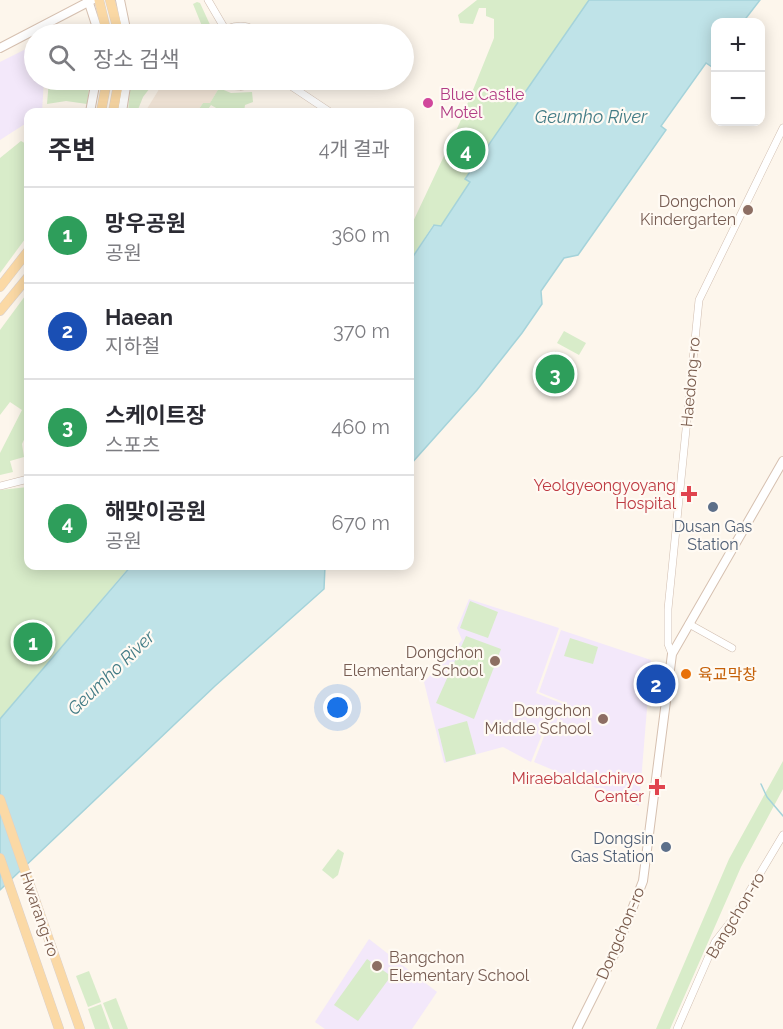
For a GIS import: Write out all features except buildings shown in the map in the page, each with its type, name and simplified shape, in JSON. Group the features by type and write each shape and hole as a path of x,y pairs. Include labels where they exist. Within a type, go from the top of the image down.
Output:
{"main road":[{"path":"92,0 97,24"},
{"path":"92,0 103,24"},
{"path":"46,24 92,0"},
{"path":"110,0 116,24"},
{"path":"120,0 125,24"},
{"path":"0,48 24,35"},
{"path":"91,108 94,90"},
{"path":"102,108 105,90"},
{"path":"114,108 117,90"},
{"path":"123,108 125,90"},
{"path":"0,287 24,256"},
{"path":"0,311 24,282"},
{"name":"Dongchon-ro","path":"577,1029 615,954 643,881 672,654 783,461"},
{"name":"Hwarang-ro","path":"0,799 80,1029"},
{"name":"Hwarang-ro","path":"0,858 59,1029"}],"street":[{"path":"207,0 222,24"},
{"path":"297,90 324,108"},
{"name":"Haedong-ro","path":"672,654 668,644 668,609 699,300 783,128"},
{"path":"0,486 24,480"},
{"path":"689,624 732,648"},
{"name":"Bangchon-ro","path":"677,1029 715,942 733,919 783,835"}],"shaded area":[{"path":"24,50 24,90 43,90 42,108 24,108 24,125 0,140 0,62"},
{"path":"218,90 210,103 203,103 200,108 147,108 158,91"},
{"name":"Dongchon Elementary School","path":"469,599 559,628 536,693 563,704 552,735 543,732 531,762 503,747 444,763 424,682 462,640 457,628"},
{"name":"Dongchon Middle School","path":"561,630 651,660 639,806 534,762 545,734 553,736 566,703 539,692"},
{"name":"Bangchon Elementary School","path":"369,939 437,992 412,1029 325,1029 315,1022"}],"green space":[{"path":"477,0 589,0 465,179 470,182 441,226 433,225 414,255 414,220 460,122 494,38 494,19 486,16 486,8 479,8 473,24 460,23 458,15"},
{"path":"200,3 210,24 201,24 193,4"},
{"path":"48,90 89,90 87,104 66,101 47,104"},
{"path":"130,90 148,90 139,108 128,108"},
{"path":"218,90 231,93 252,92 253,102 245,105 245,108 216,108 211,105 209,108 200,108 203,103 210,103"},
{"path":"21,141 24,143 24,240 0,273 0,158"},
{"path":"24,297 24,440 22,444 24,457 10,461 13,472 0,475 0,453 22,410 10,402 0,415 0,330"},
{"path":"564,331 586,343 579,355 557,343"},
{"path":"555,351 574,361 555,397 536,386"},
{"path":"24,487 24,570 127,570 0,719 0,490"},
{"path":"470,601 498,612 488,638 460,628"},
{"path":"466,636 501,649 474,719 436,703"},
{"path":"570,638 598,647 593,664 564,656"},
{"path":"467,721 476,754 446,762 438,729"},
{"path":"783,761 783,789 741,867 670,1029 656,1029 729,859"},
{"path":"338,849 344,853 338,875 333,879 322,870"},
{"path":"367,959 391,976 358,1021 334,1005"},
{"path":"89,971 101,1002 88,1007 76,976"},
{"path":"116,998 128,1029 113,1029 103,1003"},
{"path":"101,1004 110,1029 95,1029 88,1009"}],"water":[{"name":"Geumho River","path":"589,0 760,0 746,18 711,18 711,66 706,63 661,126 666,130 578,255 564,258 541,291 542,304 522,333 477,390 414,461 414,255 434,225 441,226 470,182 465,179"},
{"name":"Geumho River","path":"128,570 325,570 324,589 215,686 0,890 0,719"}],"waterway":[{"path":"761,784 767,797 783,816"}],"place":[{"name":"Blue Castle Motel","path":"428,103"},
{"name":"해맞이공원","path":"466,150"},
{"name":"Dongchon Kindergarten","path":"748,210"},
{"name":"스케이트장","path":"555,374"},
{"name":"Yeolgyeongyoyang Hospital","path":"689,494"},
{"name":"Dusan Gas Station","path":"713,507"},
{"name":"망우공원","path":"33,642"},
{"name":"Dongchon Elementary School","path":"495,661"},
{"name":"육교막창","path":"686,674"},
{"name":"Haean","path":"656,684"},
{"name":"Dongchon Middle School","path":"603,719"},
{"name":"Miraebaldalchiryo Center","path":"657,787"},
{"name":"Dongsin Gas Station","path":"666,847"},
{"name":"Bangchon Elementary School","path":"377,966"}]}
